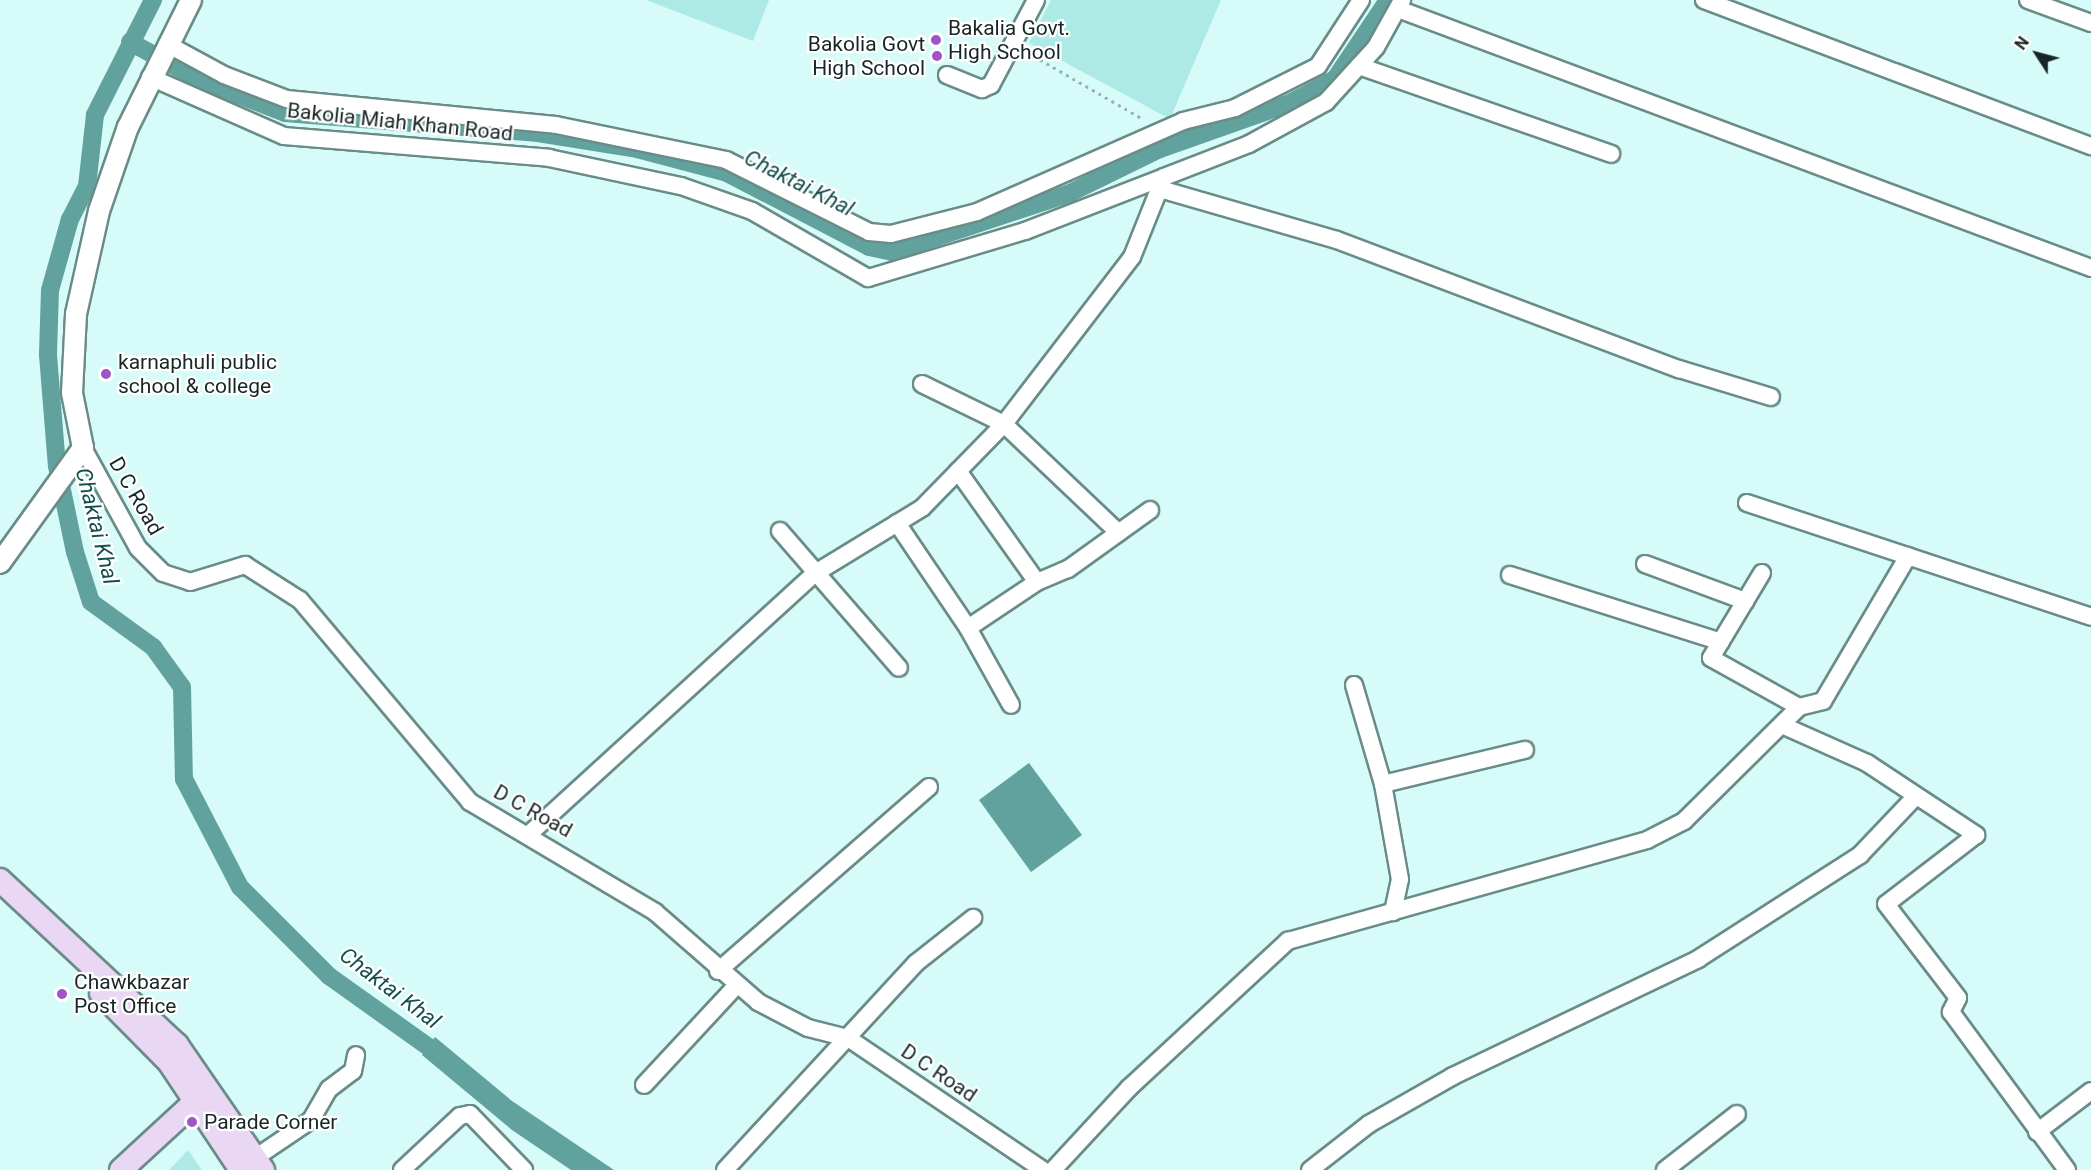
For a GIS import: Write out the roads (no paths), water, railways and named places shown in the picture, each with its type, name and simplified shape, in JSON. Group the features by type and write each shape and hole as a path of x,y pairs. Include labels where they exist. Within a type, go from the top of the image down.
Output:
{"main road":[{"path":"0,880 142,1008 253,1166"},
{"path":"0,898 135,1023 205,1099"},
{"path":"121,1170 205,1099"}],"street":[{"path":"0,563 21,527 81,442 72,393 76,314 99,211 150,77 191,0"},
{"path":"947,75 987,88 1036,0"},
{"path":"167,44 224,75 287,99 556,125 726,160 869,232 891,234 977,212 1183,122 1235,108 1318,66 1361,0"},
{"path":"1704,0 2091,146"},
{"path":"2028,0 2091,23"},
{"path":"1400,4 2091,268"},
{"name":"Bakolia Miah Khan Road","path":"150,77 284,136 549,159 616,169 752,211 868,278 1013,235 1162,183 1249,144 1326,102 1359,66 1400,4"},
{"path":"1359,66 1611,154"},
{"path":"529,834 814,574 922,508 1004,424 1132,257 1162,183 1337,240 1678,369 1771,397"},
{"path":"922,384 1004,424 1119,533"},
{"name":"D C Road","path":"81,442 138,549 163,573 190,582 245,565 300,600 381,691 451,785 655,912 735,987 784,1017 848,1038 1042,1170"},
{"path":"958,471 1036,582"},
{"path":"1747,503 2091,617"},
{"path":"968,628 1036,582 1068,569 1150,510"},
{"path":"897,523 968,628 1011,705"},
{"path":"0,544 21,527"},
{"path":"780,531 814,574 899,668"},
{"path":"1053,1170 1275,948 1647,840 1684,821 1784,726 1799,707 1823,701 1908,556"},
{"path":"1645,564 1745,601"},
{"path":"1762,573 1711,658 1799,707"},
{"path":"1510,575 1721,642"},
{"path":"1354,685 1383,784 1400,879 1393,912"},
{"path":"1784,726 1867,763 1976,835 1886,904 1958,998 1951,1012 2067,1170"},
{"path":"1383,784 1525,750"},
{"path":"718,971 929,787"},
{"path":"1310,1170 1369,1124 1452,1076 1698,959 1860,855 1916,795"},
{"path":"725,1170 916,963 973,918"},
{"path":"644,1085 735,987"},
{"path":"253,1166 311,1120 328,1089 352,1071 356,1054"},
{"path":"2037,1132 2091,1090"},
{"path":"402,1170 460,1116 470,1114 524,1170"},
{"path":"1665,1170 1737,1114"}],"waterway":[{"name":"Chaktai Khal","path":"153,0 95,115 87,186 70,219 50,290 48,355 57,466 75,552 91,602 153,647 182,687 184,779 240,887 329,976 448,1061"},
{"name":"Chaktai Khal","path":"130,42 200,80 285,113 538,133 637,149 727,173 869,247 892,252 1070,193 1160,149 1290,103 1335,79 1388,0"}],"place":[{"name":"Bakalia Govt. High School","path":"936,40"},
{"name":"Bakolia Govt High School","path":"937,56"},
{"name":"karnaphuli public school & college","path":"106,374"},
{"name":"Chawkbazar Post Office","path":"62,994"},
{"name":"Parade Corner","path":"192,1122"}]}
